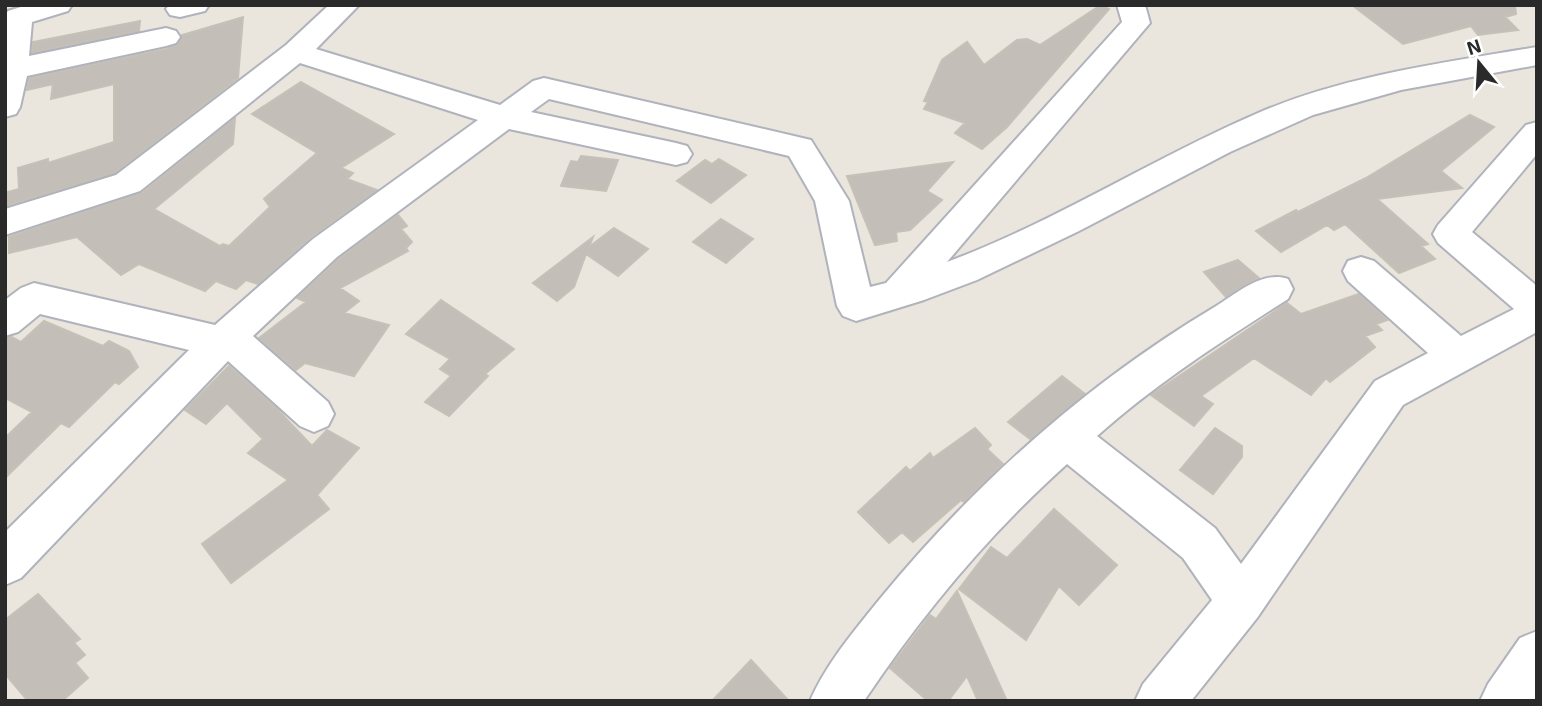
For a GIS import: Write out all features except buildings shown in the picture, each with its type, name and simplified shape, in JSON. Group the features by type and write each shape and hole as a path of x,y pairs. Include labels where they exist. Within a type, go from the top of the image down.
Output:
{"street":[{"path":"5,107 13,69 18,17 58,5"},
{"path":"5,222 128,183 296,52 345,5"},
{"path":"895,297 1136,23 1131,5"},
{"path":"13,69 166,37"},
{"path":"296,52 503,117 676,154"},
{"path":"5,563 225,339 325,248 544,88 800,148 832,201 856,306 895,297 1018,248 1269,120 1313,103 1367,88 1537,56"},
{"path":"1537,133 1450,234 1537,307"},
{"path":"1360,271 1456,355"},
{"path":"835,701 871,645 961,540 1061,444 1128,385 1216,322 1275,289"},
{"path":"5,321 20,295 225,339 314,414"},
{"path":"1160,701 1241,602 1389,393 1537,314"},
{"path":"1061,444 1082,449 1199,543 1241,602"},
{"path":"1505,701 1537,655"}]}
